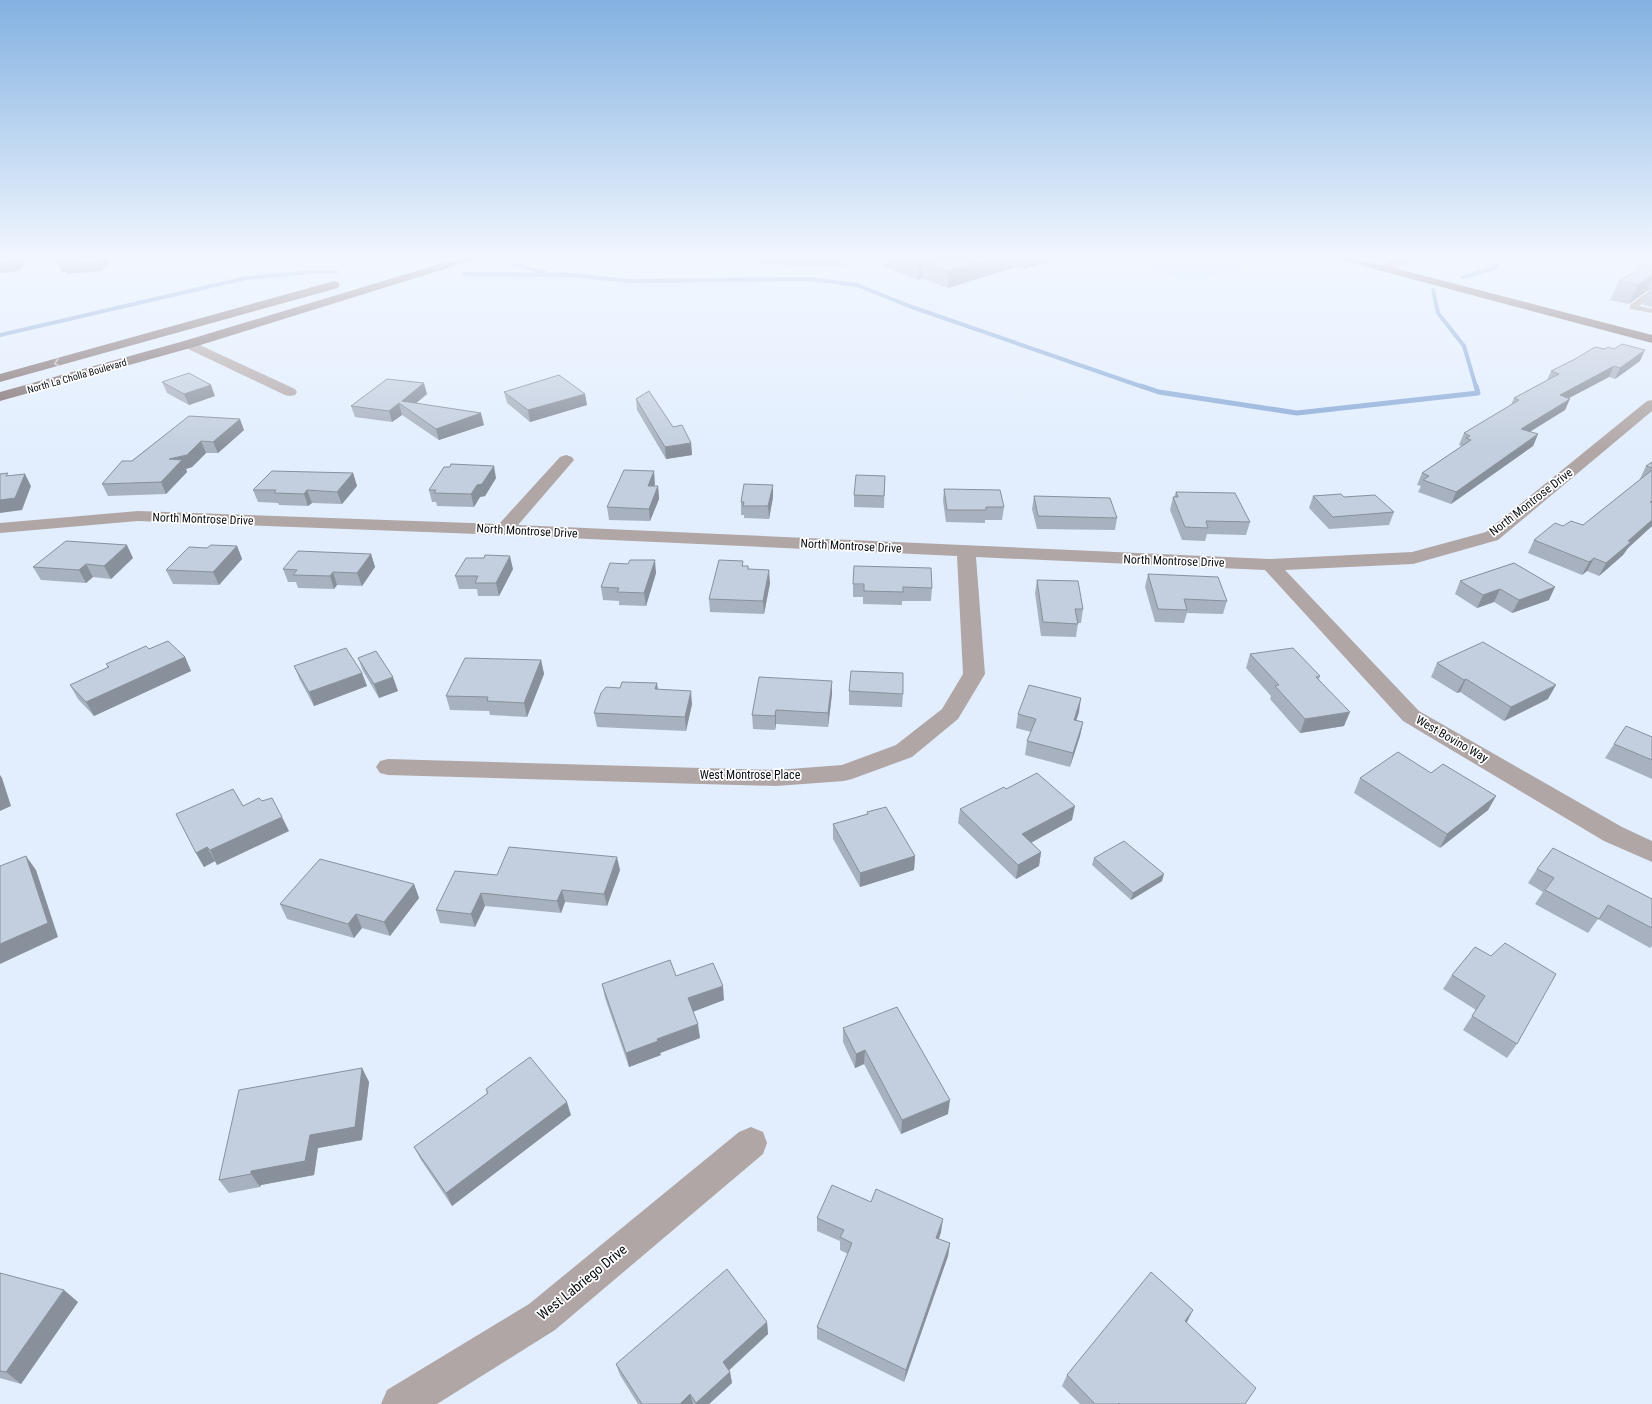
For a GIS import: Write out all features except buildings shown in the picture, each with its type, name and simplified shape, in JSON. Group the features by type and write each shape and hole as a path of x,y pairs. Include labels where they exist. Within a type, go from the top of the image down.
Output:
{"main road":[{"name":"North La Cholla Boulevard","path":"0,378 201,322"},
{"name":"North La Cholla Boulevard","path":"0,397 189,344 262,322"},
{"path":"1589,322 1652,338"}],"street":[{"path":"189,344 290,392"},
{"name":"North Montrose Drive","path":"0,528 138,516 504,530 1270,565 1413,558 1492,536 1652,404"},
{"path":"504,530 566,460"},
{"name":"West Montrose Place","path":"388,767 776,778 844,773 904,751 950,714 974,674 966,552"},
{"name":"West Bovino Way","path":"1270,565 1411,716 1613,834 1652,852"},
{"name":"West Labriego Drive","path":"401,1404 542,1317 751,1143"}],"waterway":[{"path":"0,335 58,322"},
{"path":"954,322 1143,387"},
{"path":"1445,322 1464,346 1476,387"},
{"path":"1141,386 1159,392 1297,413 1478,393 1476,386"}]}
